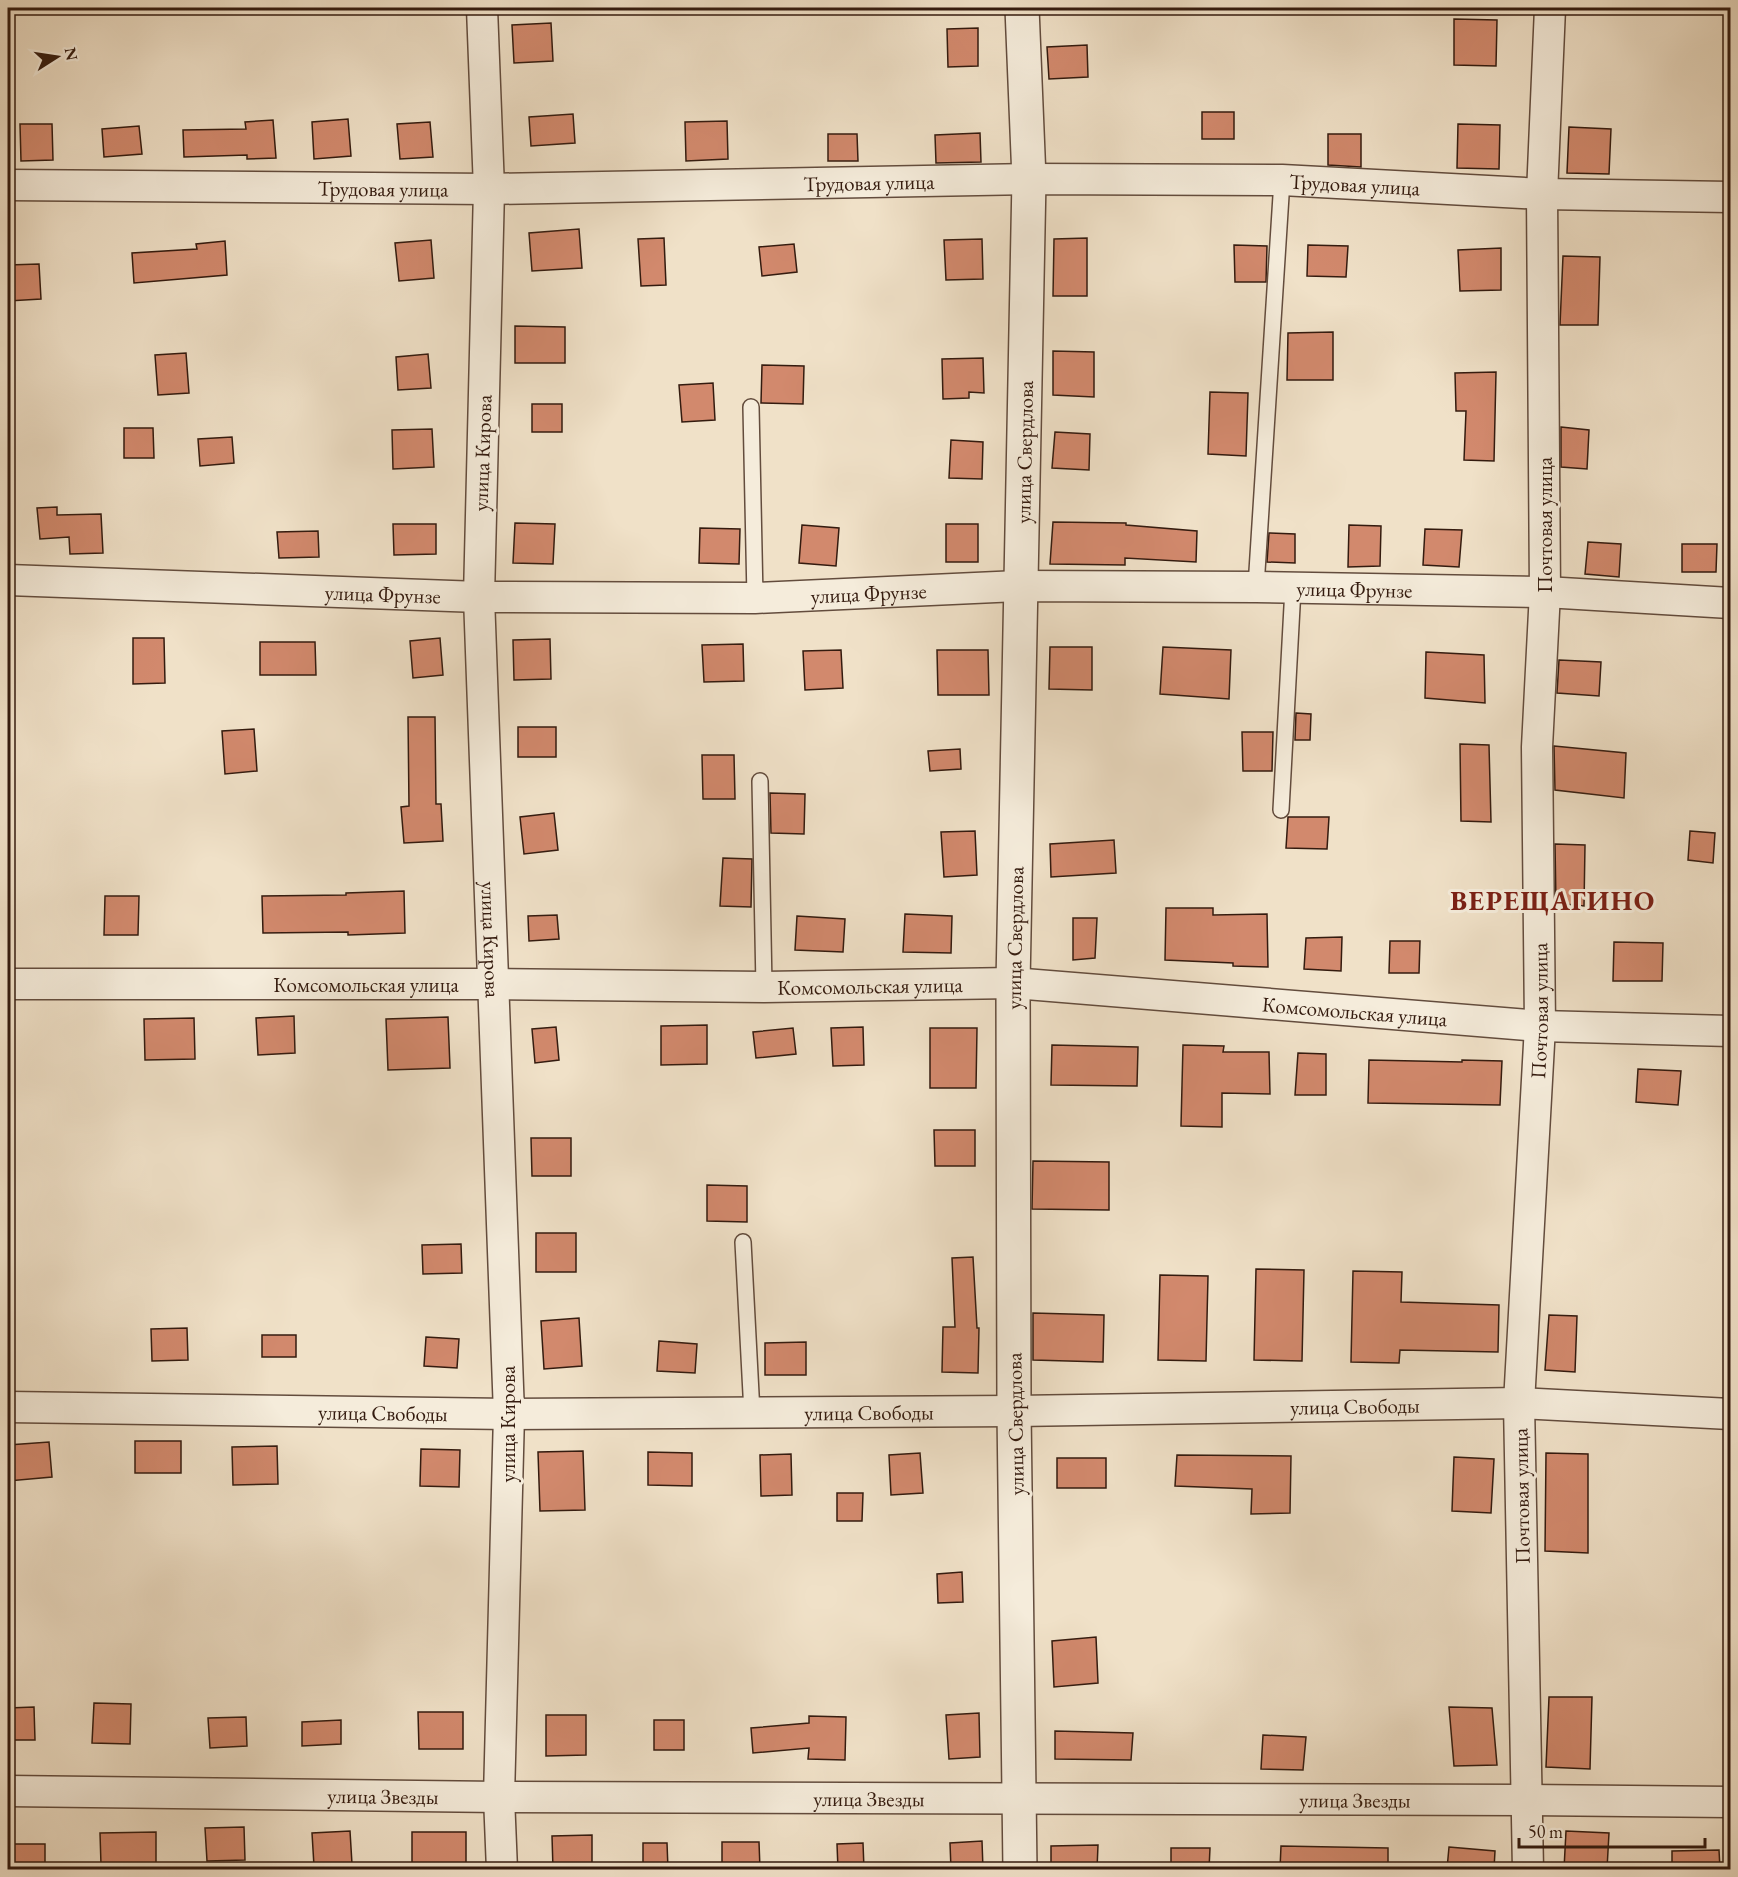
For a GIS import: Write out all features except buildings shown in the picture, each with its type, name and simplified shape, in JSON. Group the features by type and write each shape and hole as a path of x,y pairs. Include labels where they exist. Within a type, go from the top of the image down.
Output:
{"street":[{"name":"улица Кирова","path":"482,8 489,189 479,597 508,1414 499,1797 502,1869"},
{"name":"улица Свердлова","path":"1020,1869 1014,1411 1013,983 1019,586 1029,179 1022,8"},
{"name":"Почтовая улица","path":"1528,1869 1519,1403 1540,1026 1537,747 1545,592 1542,194 1550,8"},
{"name":"Трудовая улица","path":"8,185 489,189 1029,179 1282,180 1542,194 1731,197"},
{"name":"улица Фрунзе","path":"8,579 479,597 755,598 1019,586 1256,587 1545,592 1731,603"},
{"name":"Комсомольская улица","path":"8,984 494,984 764,987 1013,983 1540,1026 1731,1031"},
{"name":"улица Свободы","path":"8,1407 508,1414 1014,1411 1519,1403 1731,1414"},
{"name":"улица Звезды","path":"8,1791 499,1797 1731,1802"}],"lane":[{"path":"1256,587 1282,180"},
{"path":"751,407 755,598"},
{"path":"1281,810 1293,588"},
{"path":"760,781 764,987"},
{"path":"742,1242 752,1413"}],"district":[{"name":"ВЕРЕЩАГИНО","path":"1553,900"}]}
